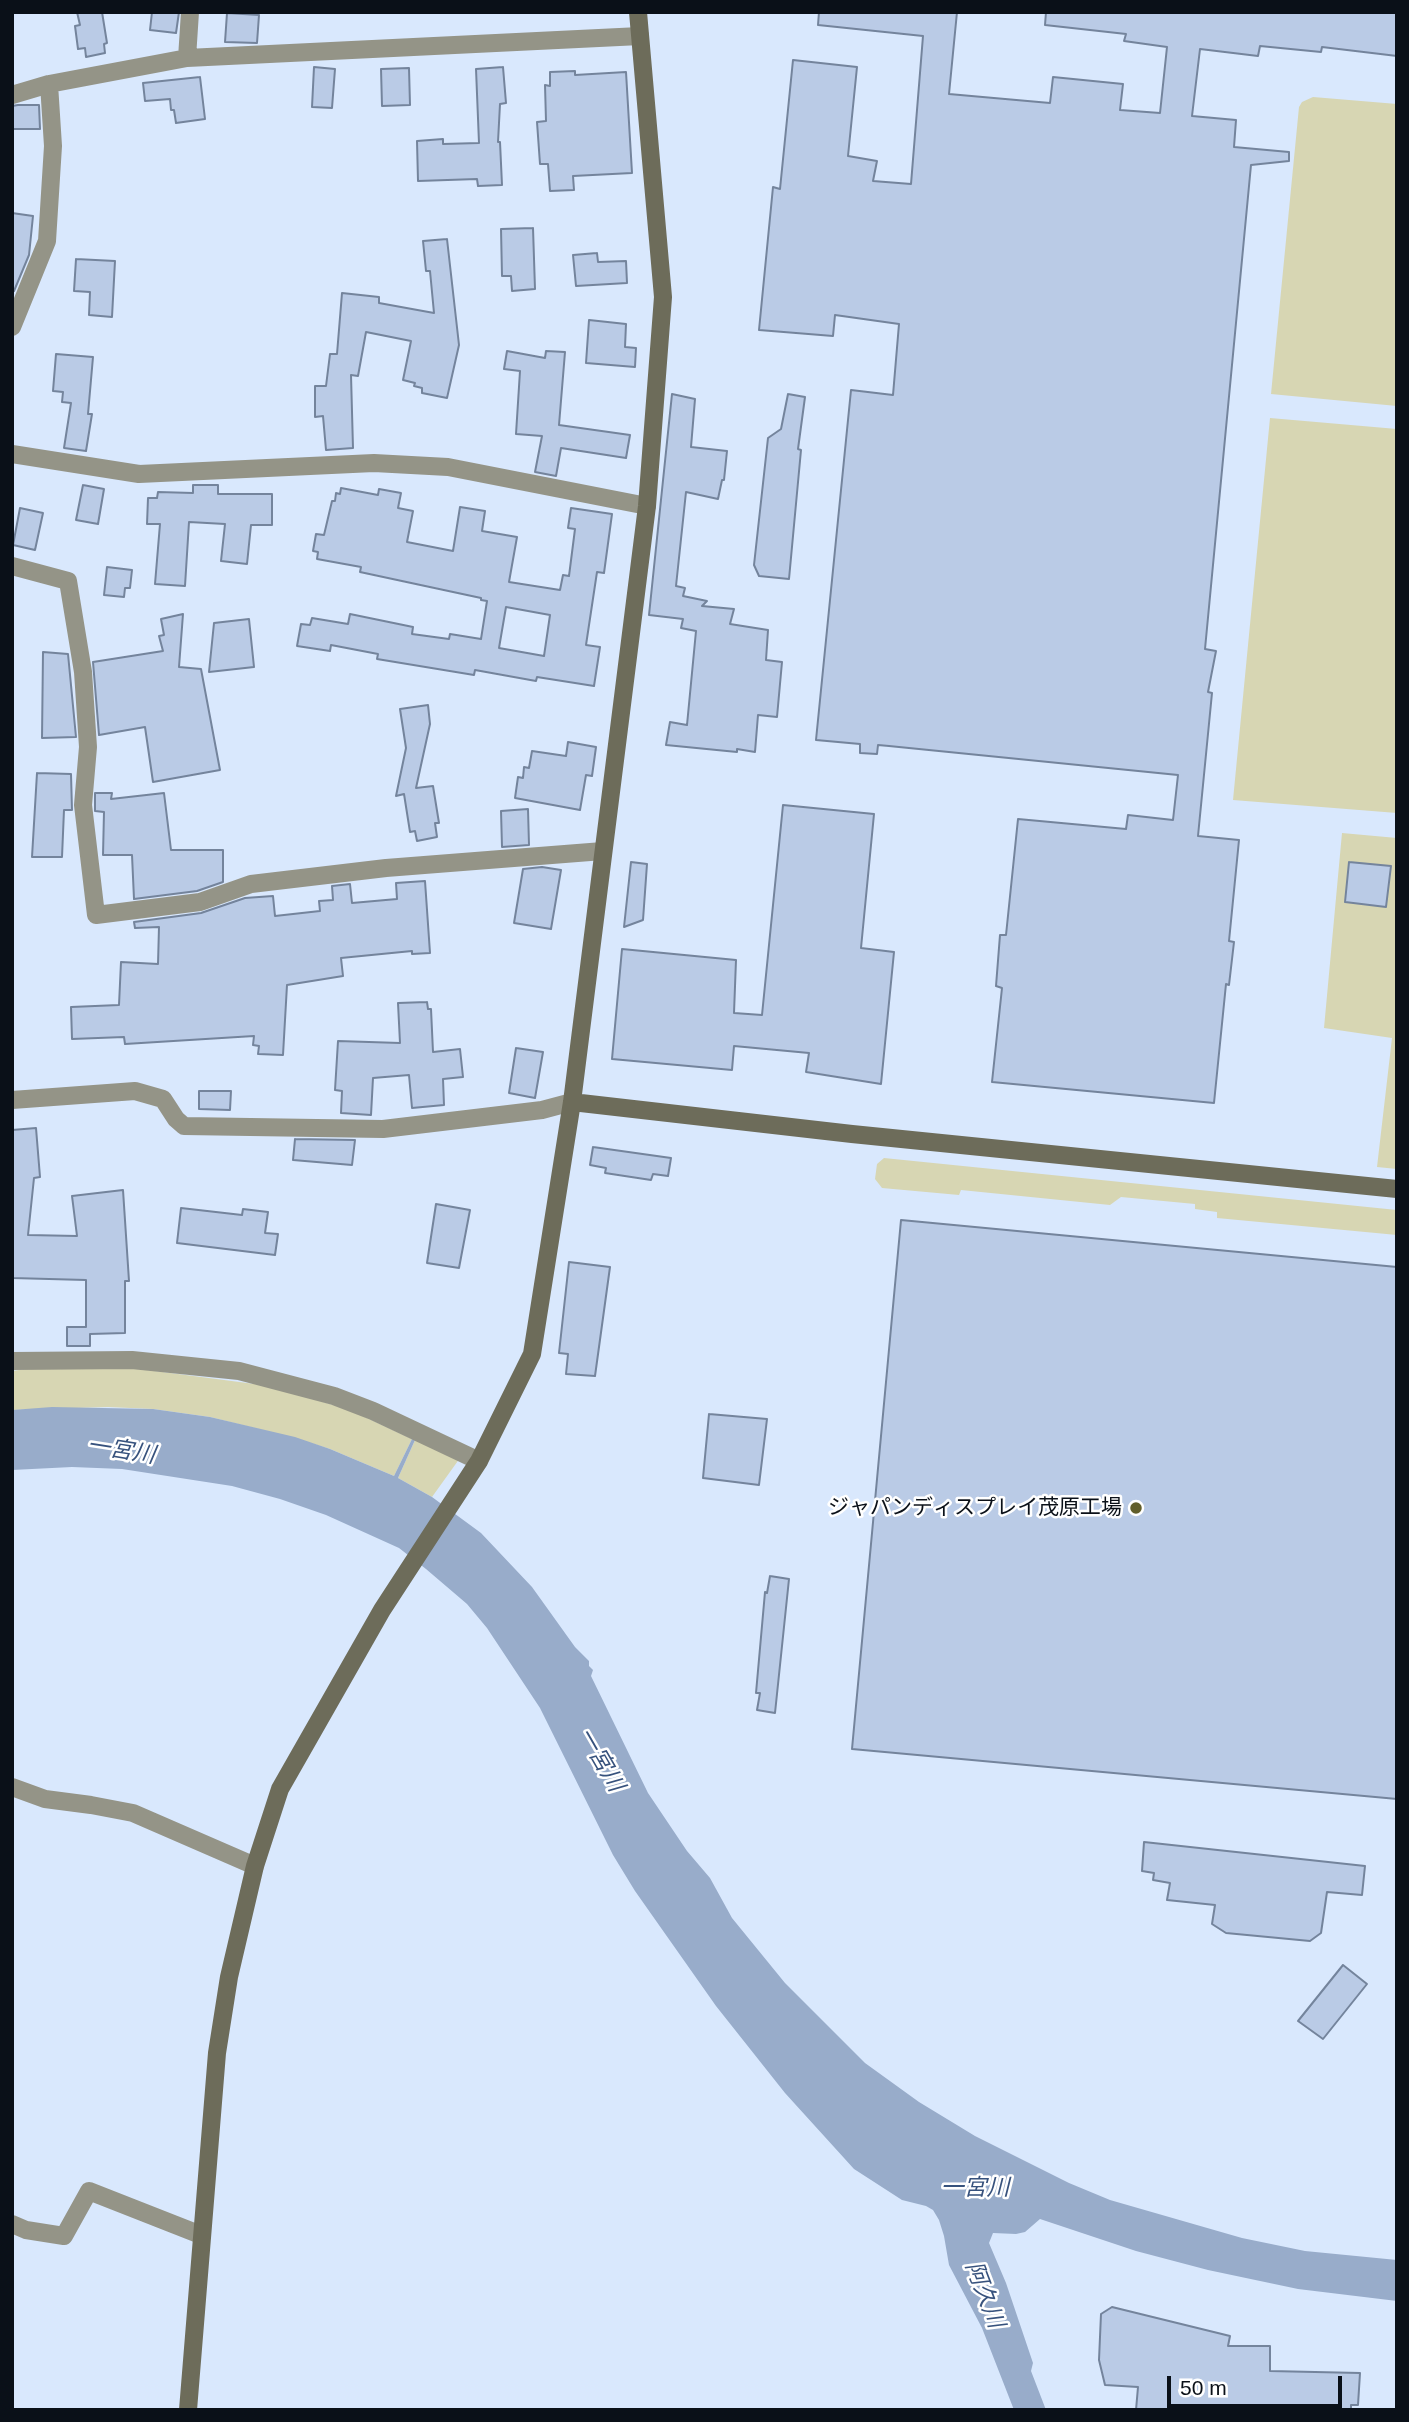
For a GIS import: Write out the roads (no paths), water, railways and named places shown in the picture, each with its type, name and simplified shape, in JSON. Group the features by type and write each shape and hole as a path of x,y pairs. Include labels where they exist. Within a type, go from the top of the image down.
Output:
{"street":[{"path":"187,58 190,12"},
{"path":"188,2410 217,2053 229,1976 255,1866 280,1789 382,1609 477,1464 532,1354 572,1102 647,506 663,297 638,12"},
{"path":"12,96 49,84 187,58 640,36"},
{"path":"12,327 47,242 53,146 49,84"},
{"path":"12,454 139,474 374,463 448,467 647,506"},
{"path":"12,566 68,581 83,672 88,747 83,805 96,915 200,902 251,884 386,868 603,851"},
{"path":"12,1100 135,1091 163,1099 184,1126 383,1129 542,1110 572,1102 852,1134 1397,1189"},
{"path":"12,1361 132,1360 239,1371 334,1396 373,1411 477,1464"},
{"path":"12,1787 45,1799 134,1813 255,1866"},
{"path":"12,2224 26,2230 64,2236 89,2191 201,2235"}],"water":[{"name":"一宮川","path":"52,1407 153,1409 210,1417 295,1437 394,1476 412,1439 415,1440 398,1478 432,1497 481,1533 532,1587 575,1647 589,1661 593,1670 591,1676 648,1793 687,1851 710,1878 732,1918 785,1983 865,2063 919,2102 975,2136 1069,2183 1110,2200 1242,2238 1305,2251 1397,2260 1397,2301 1298,2289 1208,2270 1136,2251 1040,2219 1025,2232 993,2233 989,2243 1006,2283 1033,2363 1031,2371 1046,2410 1014,2410 982,2328 949,2265 944,2236 933,2210 902,2200 854,2169 785,2093 716,2006 635,1891 613,1855 540,1708 487,1628 467,1604 399,1548 326,1515 280,1499 232,1486 122,1469 72,1467 12,1470 12,1410"}],"place":[{"name":"ジャパンディスプレイ茂原工場","path":"1136,1508"}],"water label":[{"name":"阿久川","path":"984,2295"}]}
